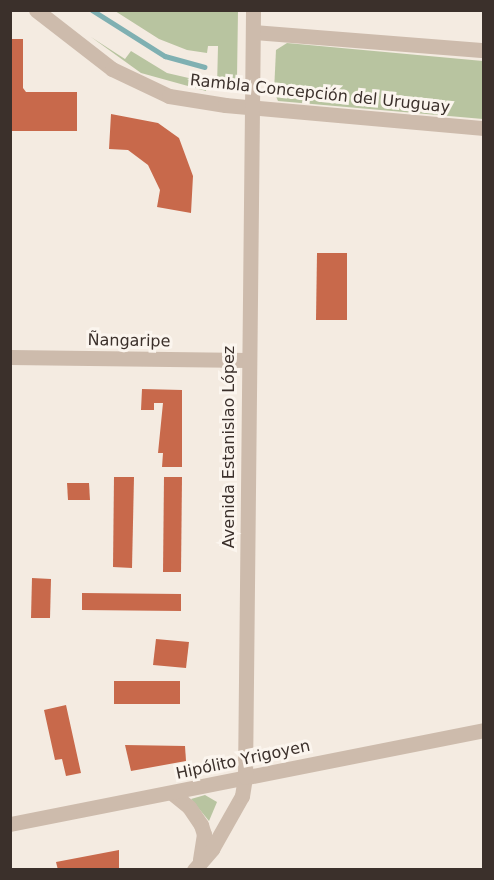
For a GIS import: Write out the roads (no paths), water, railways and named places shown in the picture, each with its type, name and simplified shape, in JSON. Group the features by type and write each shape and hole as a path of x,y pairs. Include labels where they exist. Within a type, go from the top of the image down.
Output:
{"street":[{"name":"Rambla Concepción del Uruguay","path":"36,10 135,82 185,100 483,128"},
{"name":"Avenida Estanislao López","path":"197,865 212,849 237,804 245,777 253,10"},
{"path":"253,32 483,50"},
{"name":"Ñangaripe","path":"10,357 248,360"},
{"name":"Hipólito Yrigoyen","path":"10,824 173,794 245,777 483,730"},
{"path":"173,794 189,807 201,825 204,834 197,865"}],"waterway":[{"path":"92,10 165,56 205,67"}]}
